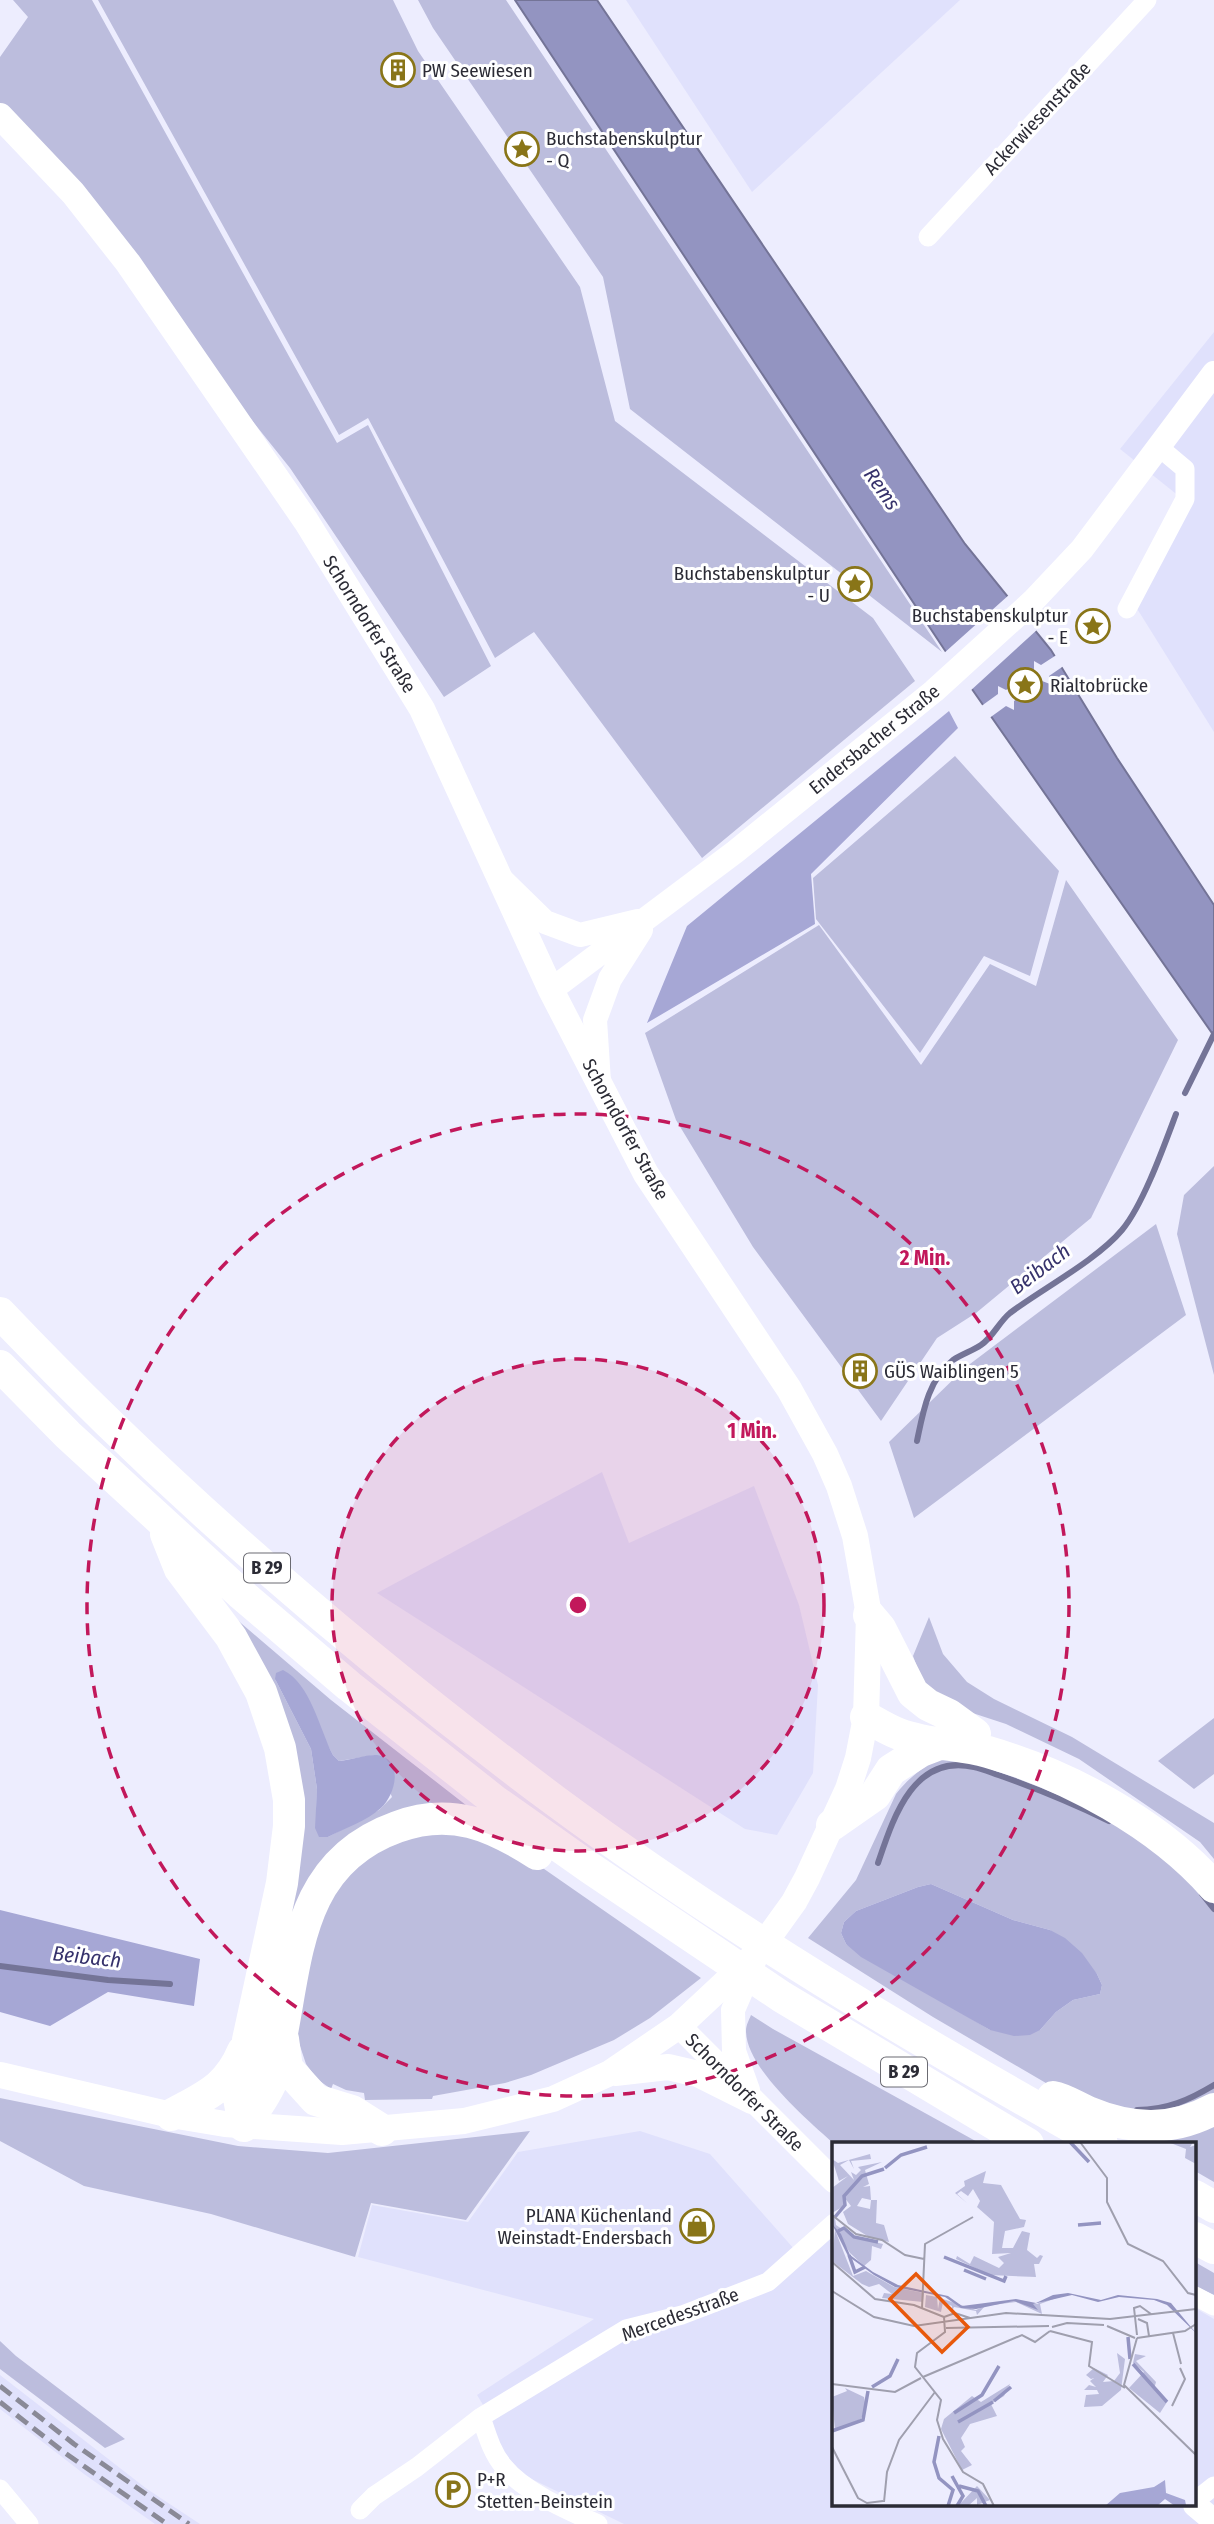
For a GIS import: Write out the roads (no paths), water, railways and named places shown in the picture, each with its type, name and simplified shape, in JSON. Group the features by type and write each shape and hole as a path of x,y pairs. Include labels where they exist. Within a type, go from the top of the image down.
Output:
{"highway":[{"name":"B 29","path":"0,1313 94,1409 186,1496 374,1658 555,1801 804,1969 1012,2094 1098,2142"},
{"name":"B 29","path":"0,1366 162,1524 349,1686 495,1801 782,1997 1025,2142"},
{"path":"162,1524 180,1569 231,1637 257,1683 271,1716 289,1800 287,1851 248,2040 246,2069 239,2098 244,2126"},
{"path":"869,1615 880,1628 913,1693 975,1734"},
{"path":"866,1717 902,1715 975,1734 1057,1765 1138,1809 1175,1833 1214,1870"},
{"path":"866,1717 899,1734 962,1745 1022,1763 1100,1800 1168,1843 1214,1887"},
{"path":"832,1825 875,1795 891,1770 920,1751 942,1743"},
{"path":"244,2126 272,2082 298,1950 318,1890 339,1863 368,1840 405,1824 443,1819 464,1821 506,1834 543,1858 590,1868"},
{"path":"282,2031 287,2067 316,2100 352,2111 382,2130"},
{"path":"171,2115 225,2082 237,2065 248,2040"},
{"path":"1012,2094 1057,2098 1111,2121 1147,2127 1181,2123 1214,2109"},
{"path":"1196,2197 1214,2207"},
{"path":"1196,2239 1214,2248"}],"main road":[{"name":"Schorndorfer Straße","path":"0,116 74,193 128,263 306,521 422,709 551,990 646,1174 789,1389 825,1454 839,1486 855,1536 869,1615 866,1717 858,1758 816,1863 794,1902 758,1952 679,2026"},
{"path":"0,2075 171,2115 244,2126 317,2131 382,2130 464,2121 553,2099 610,2073 679,2026"},
{"path":"610,2073 668,2067 698,2074 752,2101"}],"street":[{"name":"Ackerwiesenstraße","path":"928,237 1147,0"},
{"name":"Endersbacher Straße","path":"551,990 735,852 934,691 1033,601 1082,549 1214,373"},
{"path":"1126,609 1185,499 1185,469 1160,447"},
{"path":"500,878 545,922 580,935 649,918"},
{"path":"599,1082 595,1020 610,979 649,918"},
{"path":"752,2101 734,2051 733,2010 758,1952"},
{"name":"Schorndorfer Straße","path":"679,2026 832,2178"},
{"name":"Mercedesstraße","path":"360,2510 481,2417 626,2329 682,2315 768,2281 832,2225"},
{"path":"1196,2297 1214,2306"},
{"path":"481,2417 490,2445 503,2466 520,2484 598,2524"},
{"path":"1196,2502 1214,2486"},
{"path":"0,2489 29,2524"},
{"path":"1196,2504 1214,2521"}],"water":[{"name":"Rems","path":"515,0 597,0 965,544 1051,650 1117,758 1214,905 1214,1036 944,649"}],"waterway":[{"name":"Beibach","path":"1185,1093 1214,1034"},
{"name":"Beibach","path":"917,1441 928,1397 945,1368 953,1360 981,1345 1010,1313 1084,1263 1122,1230 1145,1191 1176,1114"},
{"path":"878,1863 891,1827 909,1793 935,1770 953,1765 985,1770 1109,1821"},
{"path":"1202,1894 1214,1909"},
{"name":"Beibach","path":"0,1966 108,1980 170,1984"},
{"path":"1137,2110 1177,2103 1214,2085"}],"railway":[{"path":"0,2386 74,2444 189,2524"},
{"path":"0,2402 65,2453 167,2524"}],"place":[{"name":"PW Seewiesen","path":"398,70"},
{"name":"Buchstabenskulptur - Q","path":"522,149"},
{"name":"Buchstabenskulptur - U","path":"855,584"},
{"name":"Buchstabenskulptur - E","path":"1093,626"},
{"name":"Rialtobrücke","path":"1025,685"},
{"name":"GÜS Waiblingen 5","path":"860,1371"},
{"name":"PLANA Küchenland Weinstadt-Endersbach","path":"697,2226"},
{"name":"P+R Stetten-Beinstein","path":"453,2490"}]}
